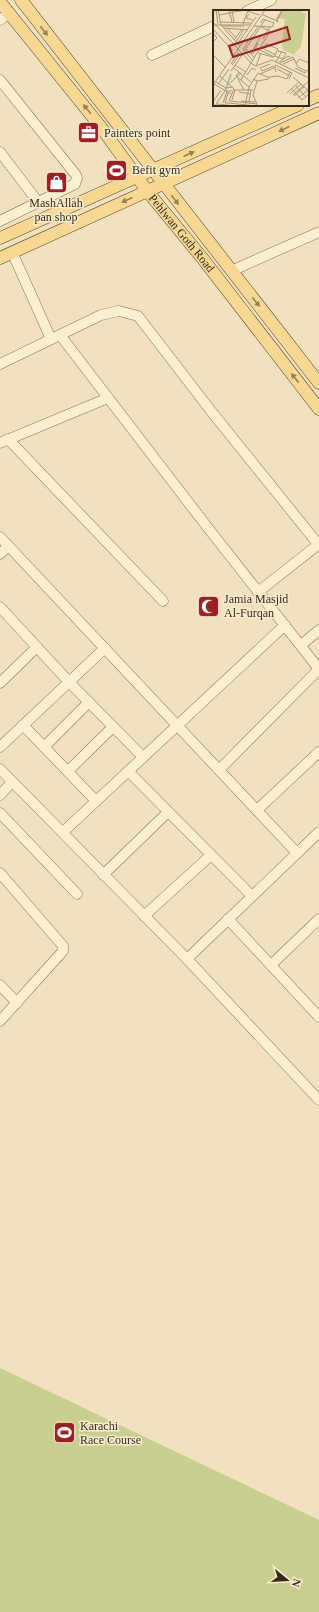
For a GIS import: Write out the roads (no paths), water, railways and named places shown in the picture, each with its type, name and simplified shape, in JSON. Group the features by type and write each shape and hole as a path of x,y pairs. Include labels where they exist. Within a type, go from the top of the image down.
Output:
{"main road":[{"name":"Pehlwan Goth Road","path":"20,0 319,383"},
{"name":"Pehlwan Goth Road","path":"0,2 5,17 100,126 148,192 204,259 319,409"},
{"path":"309,100 319,95"},
{"path":"0,238 296,106"},
{"path":"0,258 319,113"}],"street":[{"path":"249,10 271,0"},
{"path":"152,55 213,26"},
{"path":"0,80 77,178 75,184 0,220"},
{"path":"0,152 38,202"},
{"path":"231,271 318,234"},
{"path":"12,252 56,337 108,398 319,669 219,770"},
{"path":"0,364 101,315 119,311 138,316 211,411 319,544 258,592"},
{"path":"108,398 4,441 163,602"},
{"path":"0,537 297,853"},
{"path":"0,554 8,546"},
{"path":"2,613 37,647 143,758"},
{"path":"63,832 285,625"},
{"path":"300,645 319,630"},
{"path":"0,682 37,647"},
{"path":"0,747 105,648"},
{"path":"44,747 89,702"},
{"path":"23,725 96,801"},
{"path":"68,771 113,727"},
{"path":"257,810 319,752"},
{"path":"0,769 187,959 319,1100"},
{"path":"128,771 252,896"},
{"path":"0,795 12,782"},
{"path":"103,875 168,812"},
{"path":"0,813 77,894"},
{"path":"187,959 319,832"},
{"path":"144,916 211,855"},
{"path":"0,873 63,946 63,951 60,955 0,1021"},
{"path":"228,919 317,1011"},
{"path":"271,965 319,919"},
{"path":"0,985 17,1003"}],"place":[{"name":"Painters point","path":"89,133"},
{"name":"Befit gym","path":"117,170"},
{"name":"MashAllah pan shop","path":"56,182"},
{"name":"Jamia Masjid Al-Furqan","path":"208,606"},
{"name":"Karachi Race Course","path":"65,1433"}]}
